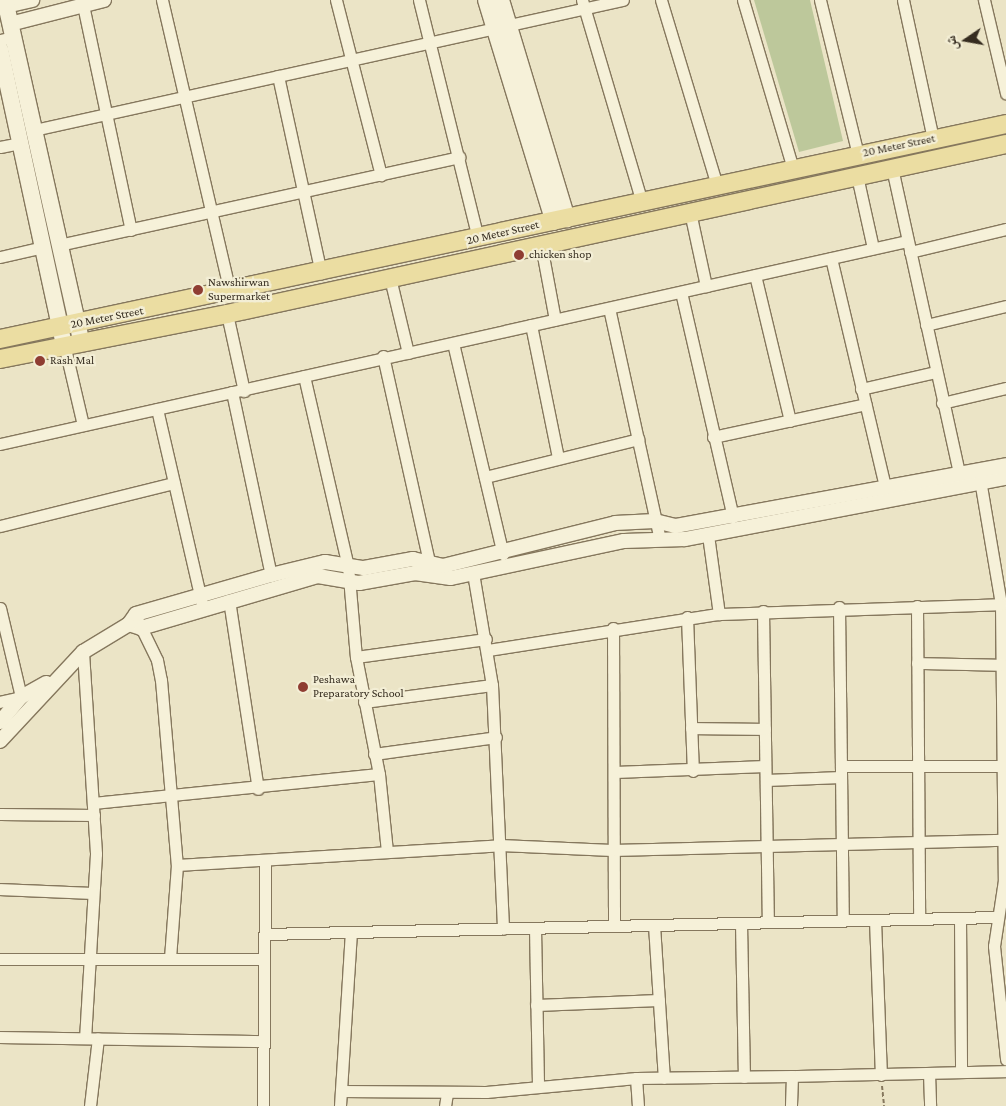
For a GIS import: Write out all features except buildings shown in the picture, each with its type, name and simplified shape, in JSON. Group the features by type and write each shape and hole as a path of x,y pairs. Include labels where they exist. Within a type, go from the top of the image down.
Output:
{"main road":[{"path":"486,0 502,26"},
{"path":"501,0 502,26 560,220"},
{"path":"5,3 8,34 34,130 59,245 72,343"},
{"path":"0,49 43,247 69,325"},
{"name":"20 Meter Street","path":"0,340 230,293 1006,124"},
{"name":"20 Meter Street","path":"0,359 72,343 227,314 1006,144"},
{"path":"611,209 616,228"},
{"path":"449,245 453,264"}],"street":[{"path":"5,3 32,0"},
{"path":"8,34 83,5 104,0"},
{"path":"162,0 182,97 230,293"},
{"path":"336,0 381,175"},
{"path":"419,0 478,239"},
{"path":"34,130 502,26 584,4 623,0"},
{"path":"661,0 716,186"},
{"path":"743,0 793,169"},
{"path":"820,0 858,155"},
{"path":"903,0 933,139"},
{"path":"984,0 1006,93"},
{"path":"584,4 642,202"},
{"path":"83,5 130,230"},
{"path":"278,76 321,273"},
{"path":"0,148 20,143"},
{"path":"59,245 459,157"},
{"path":"892,168 959,474"},
{"path":"857,176 873,248"},
{"path":"690,212 706,286"},
{"path":"0,444 238,392 383,356 408,353 873,248 909,246 1006,229"},
{"path":"540,245 555,320"},
{"path":"0,256 43,247"},
{"path":"831,258 887,494"},
{"path":"756,275 790,421"},
{"path":"390,278 408,353"},
{"path":"681,292 733,517"},
{"path":"926,326 1006,306"},
{"path":"608,308 660,539"},
{"path":"227,314 238,392 271,575"},
{"path":"531,325 558,458"},
{"path":"72,343 83,425"},
{"path":"453,343 504,554"},
{"path":"383,356 431,570"},
{"path":"861,389 936,372"},
{"path":"304,376 348,566 356,658 379,774 387,852"},
{"path":"942,403 1006,388"},
{"path":"713,437 865,404"},
{"path":"157,409 202,601"},
{"path":"485,476 638,439"},
{"path":"202,601 229,600 326,575 350,582 431,570 504,554 615,523 655,521 675,526 887,494 980,477 1006,465"},
{"path":"0,741 56,678 83,652 135,622 202,601 271,575 324,562 369,568 413,559 431,570 473,573 624,540 708,535 887,494 959,474 1006,478"},
{"path":"980,477 1001,604 1004,664 1004,880 994,946 1006,1058"},
{"path":"0,526 174,483"},
{"path":"708,535 720,614"},
{"path":"473,573 487,644 492,685 496,737 503,930"},
{"path":"229,600 258,789"},
{"path":"356,658 487,644 720,614 839,607 1001,604"},
{"path":"917,606 919,919"},
{"path":"839,607 843,921"},
{"path":"0,608 24,713"},
{"path":"763,611 768,922"},
{"path":"687,617 693,771"},
{"path":"135,622 159,669 177,865 170,959"},
{"path":"613,628 615,772 612,850 614,926"},
{"path":"83,652 93,809 93,893 85,1037"},
{"path":"917,663 1004,664"},
{"path":"0,702 21,697 56,678"},
{"path":"364,702 492,685"},
{"path":"0,722 21,697"},
{"path":"691,728 765,729"},
{"path":"374,754 496,737"},
{"path":"615,772 693,771 765,766"},
{"path":"766,780 918,766 1003,766"},
{"path":"0,814 93,809 170,797 258,789 379,774"},
{"path":"177,865 500,845 612,850 918,839 1004,840"},
{"path":"263,1106 265,860"},
{"path":"0,889 93,893"},
{"path":"265,934 503,930 997,917"},
{"path":"960,918 961,1071"},
{"path":"875,920 881,1075"},
{"path":"741,923 744,1077"},
{"path":"654,925 664,1078"},
{"path":"535,928 538,1087"},
{"path":"340,1106 351,932"},
{"path":"0,959 264,959"},
{"path":"536,1005 659,1000"},
{"path":"0,1037 264,1041"},
{"path":"90,1106 98,1038"},
{"path":"341,1091 446,1093 636,1078 881,1075 1006,1071"},
{"path":"929,1073 930,1106"},
{"path":"792,1076 792,1106"},
{"path":"636,1078 638,1106"},
{"path":"445,1106 446,1093"}],"path":[{"path":"881,1075 884,1106"}],"green space":[{"path":"754,0 810,0 843,141 799,152"}],"place":[{"name":"chicken shop","path":"519,255"},
{"name":"Nawshirwan Supermarket","path":"198,290"},
{"name":"Rash Mal","path":"40,361"},
{"name":"Peshawa Preparatory School","path":"303,687"}]}
